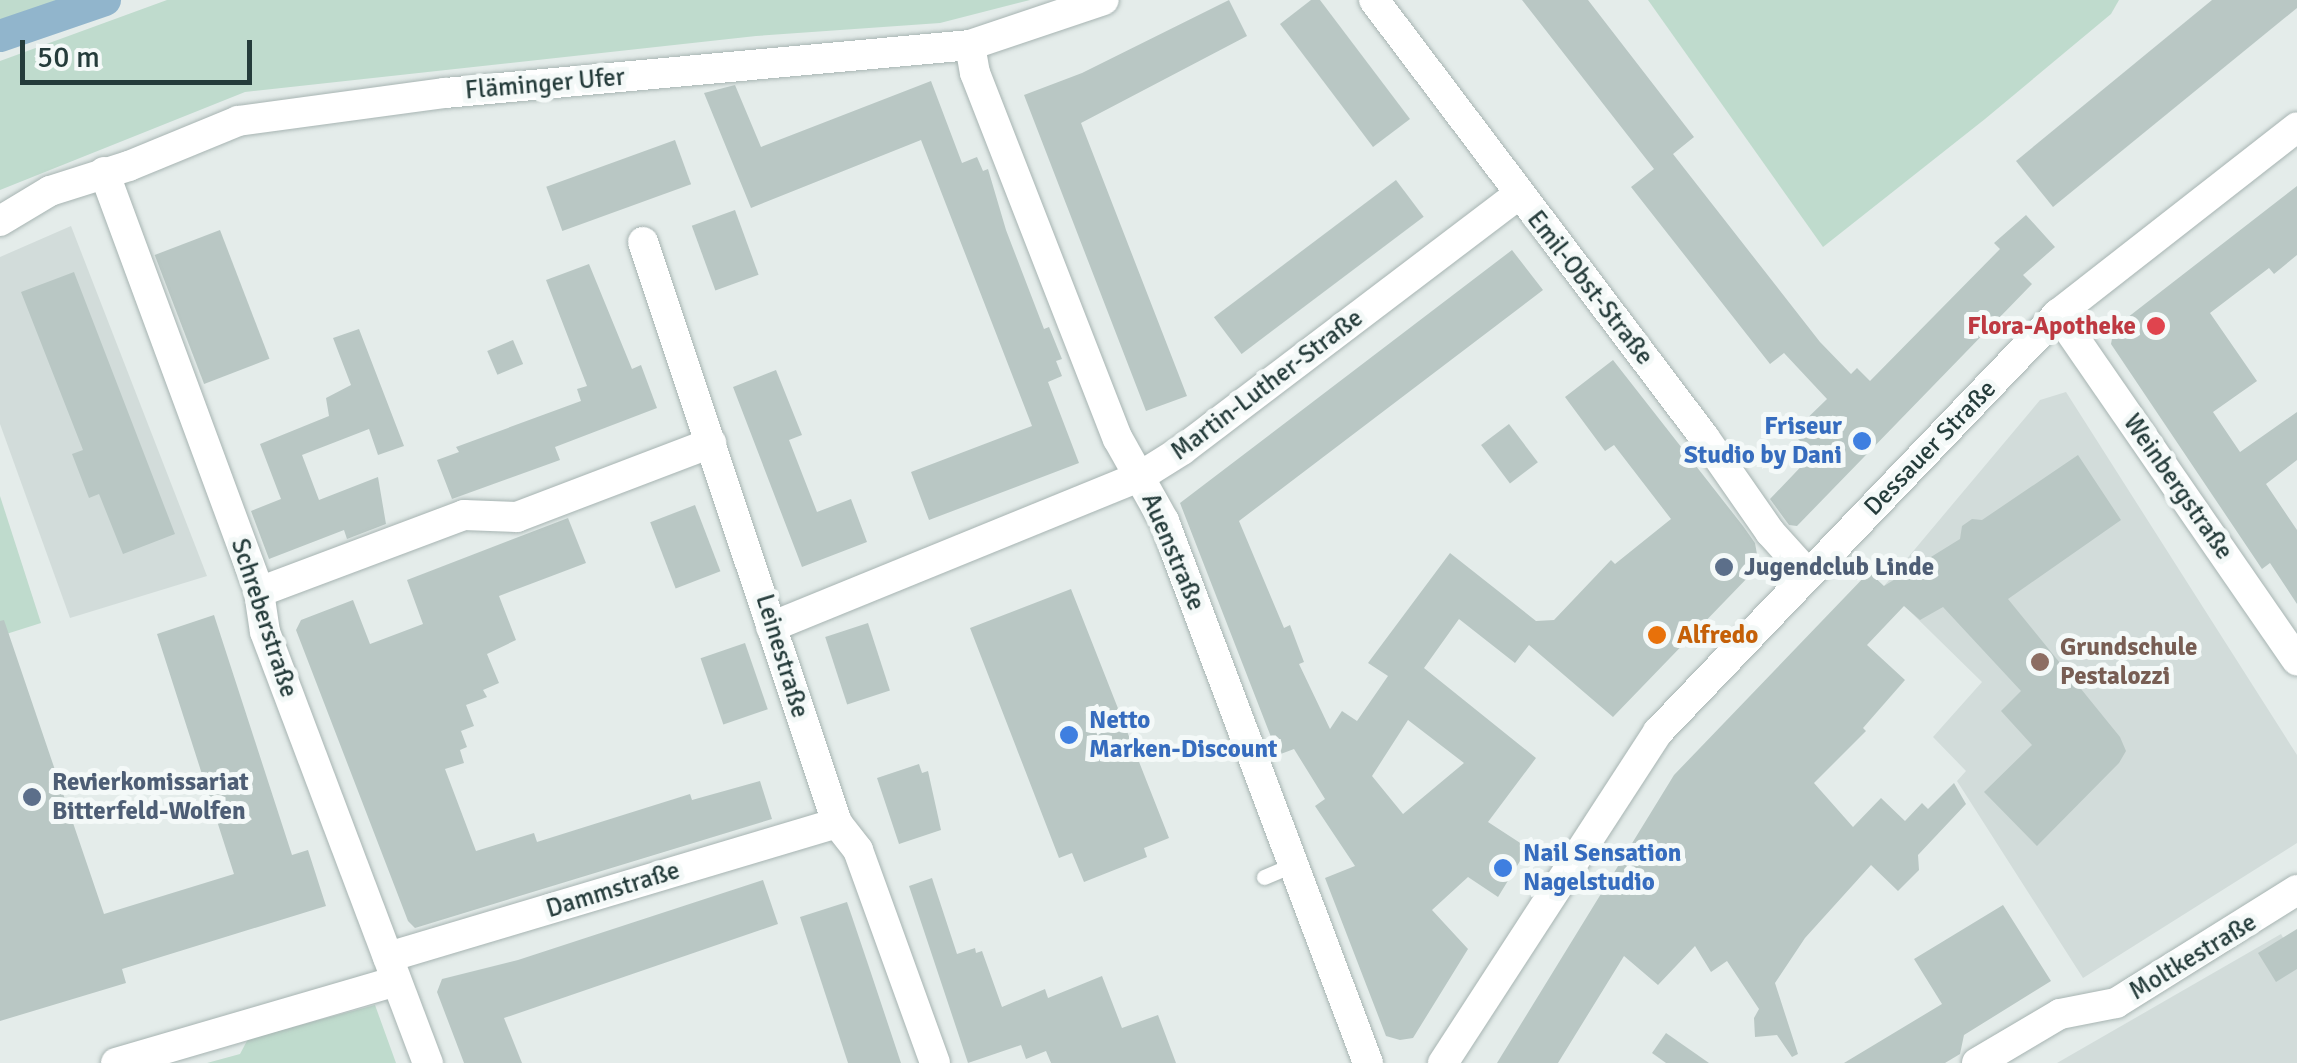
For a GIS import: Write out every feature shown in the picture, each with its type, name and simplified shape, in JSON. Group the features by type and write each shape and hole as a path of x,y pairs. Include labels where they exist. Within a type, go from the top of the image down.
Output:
{"street":[{"name":"Fläminger Ufer","path":"0,221 50,191 254,118 445,93 970,45 1104,0"},
{"name":"Emil-Obst-Straße","path":"1374,0 1704,437 1770,532 1808,574"},
{"name":"Auenstraße","path":"970,45 976,73 1118,439 1164,521 1368,1063"},
{"name":"Dessauer Straße","path":"1444,1063 1658,732 2058,314 2297,128"},
{"name":"Schreberstraße","path":"104,172 259,592 264,632 428,1063"},
{"name":"Martin-Luther-Straße","path":"772,626 1139,476 1182,450 1518,195"},
{"name":"Leinestraße","path":"643,242 838,823 858,850 935,1063"},
{"name":"Weinbergstraße","path":"2058,314 2297,660"},
{"path":"259,592 464,515 517,517 711,444"},
{"name":"Dammstraße","path":"116,1063 838,823"},
{"name":"Moltkestraße","path":"1977,1063 2060,1014 2116,1003 2297,890"}],"lane":[{"path":"1264,877 1296,864"}],"shaded area":[{"path":"71,226 207,576 70,618 0,424 0,257"},
{"path":"2066,392 2297,755 2297,843 2083,978 1957,781 1966,771 1933,737 1982,682 1884,586 2040,400"},
{"path":"2281,934 2297,963 2297,1063 2057,1063"}],"green space":[{"path":"0,0 105,0 0,37"},
{"path":"167,0 1030,0 940,23 756,36 245,92 0,190 0,61"},
{"path":"1648,0 2119,0 2111,14 1823,247"},
{"path":"0,496 41,623 0,636"},
{"path":"375,1005 396,1063 207,1063 240,1054 248,1039"}],"building":[{"path":"1229,0 1247,36 1081,123 1187,396 1146,411 1024,95 1082,73"},
{"path":"1311,0 1320,0 1410,119 1373,147 1280,24"},
{"path":"1522,0 1588,0 1694,137 1673,154 1820,342 1851,374 1857,368 1870,381 2000,249 1994,243 2026,215 2055,247 2023,275 2032,284 1797,526 1789,525 1770,499 1813,454 1792,433 1827,399 1784,353 1770,364 1631,187 1654,169"},
{"path":"2212,0 2297,0 2297,8 2053,207 2016,161"},
{"path":"931,81 962,163 977,157 983,171 988,169 1006,230 1044,329 1049,327 1062,359 1056,361 1062,376 1048,382 1079,463 929,520 911,472 1032,426 921,140 751,208 704,93 735,85 761,147"},
{"path":"675,140 691,184 562,231 546,187"},
{"path":"1396,180 1424,217 1242,354 1214,317"},
{"path":"2297,186 2297,255 2274,274 2269,268 2210,313 2257,381 2213,412 2240,452 2297,412 2297,460 2266,484 2297,530 2297,604 2270,563 2262,569 2111,344 2114,328"},
{"path":"735,210 759,275 715,291 692,226"},
{"path":"220,230 269,359 204,384 155,255"},
{"path":"1512,250 1543,290 1239,521 1284,628 1290,625 1304,662 1299,664 1330,729 1342,711 1357,721 1388,676 1368,663 1450,553 1536,621 1554,620 1611,560 1615,564 1671,519 1614,445 1605,451 1565,397 1613,360 1755,543 1758,560 1753,572 1613,717 1529,645 1515,663 1459,619 1424,668 1536,758 1488,822 1528,848 1498,897 1468,877 1432,910 1468,949 1413,1038 1386,1036 1325,878 1355,866 1315,806 1325,799 1294,749 1278,755 1180,503","holes":["1408,720 1464,763 1403,814 1372,776"]},
{"path":"589,264 632,369 641,365 657,408 555,447 560,460 452,499 437,460 459,452 456,447 581,401 577,389 587,386 546,280"},
{"path":"74,272 175,534 123,554 99,494 89,498 72,454 83,450 21,292"},
{"path":"359,329 404,446 378,455 369,429 302,455 319,500 378,477 386,524 347,539 344,530 269,559 251,511 281,499 260,444 329,416 326,398 351,385 333,338"},
{"path":"513,340 523,364 497,375 487,351"},
{"path":"776,370 802,435 789,440 817,512 851,499 867,542 802,567 733,387"},
{"path":"1509,424 1538,462 1510,483 1481,445"},
{"path":"2078,455 2121,520 2008,599 2120,737 2126,751 2119,763 2037,846 1984,792 2032,745 2001,711 2021,691 1943,607 1920,620 1904,606 1867,645 1905,680 1863,728 1866,731 1814,783 1853,827 1881,798 1905,821 1922,803 1928,809 1954,783 1966,804 1918,855 1919,870 1898,891 1871,865 1805,938 1775,983 1798,1054 1792,1057 1777,1035 1755,1037 1754,1018 1759,1009 1727,961 1711,972 1695,946 1658,985 1624,956 1558,1063 1497,1063 1674,775 1869,572 1884,586 1960,539 1962,526 1972,519 1982,520"},
{"path":"695,505 720,571 676,588 650,522"},
{"path":"568,518 586,563 499,596 516,640 487,654 499,683 483,690 487,697 466,705 474,726 461,731 467,747 460,750 464,763 445,769 476,851 534,833 537,842 690,794 692,800 760,781 772,819 415,928 408,921 296,630 301,620 353,600 370,644 423,624 407,580"},
{"name":"Netto Marken-Discount","path":"1071,589 1169,838 1144,848 1147,857 1084,882 1072,853 1059,858 970,628"},
{"path":"214,615 292,855 308,850 326,906 122,969 126,983 0,1021 0,621 4,620 104,914 234,874 157,634"},
{"path":"868,623 890,691 847,704 825,637"},
{"path":"745,643 768,709 723,724 701,658"},
{"path":"919,764 922,773 928,771 941,830 899,844 877,778"},
{"path":"932,878 957,954 975,948 976,953 982,951 1002,1007 1045,989 1048,998 1102,976 1122,1028 1158,1015 1176,1063 1051,1063 1046,1051 1026,1059 1021,1045 968,1063 909,886"},
{"path":"763,880 778,924 504,1018 522,1063 464,1063 437,992 442,979 518,960"},
{"path":"847,902 901,1063 848,1063 800,917"},
{"path":"2003,905 2051,981 1964,1035 1960,1054 1945,1063 1844,1063 1942,1004 1914,959"},
{"path":"2297,929 2297,969 2276,982 2258,953"},
{"path":"1666,1033 1709,1063 1666,1063 1652,1053"}],"waterway":[{"path":"0,36 105,0"}],"place":[{"name":"Flora-Apotheke","path":"2156,326"},
{"name":"Friseur Studio by Dani","path":"1862,441"},
{"name":"Jugendclub Linde","path":"1724,567"},
{"name":"Alfredo","path":"1657,635"},
{"name":"Grundschule Pestalozzi","path":"2040,662"},
{"name":"Netto Marken-Discount","path":"1069,735"},
{"name":"Revierkomissariat Bitterfeld-Wolfen","path":"32,797"},
{"name":"Nail Sensation Nagelstudio","path":"1503,868"}]}
